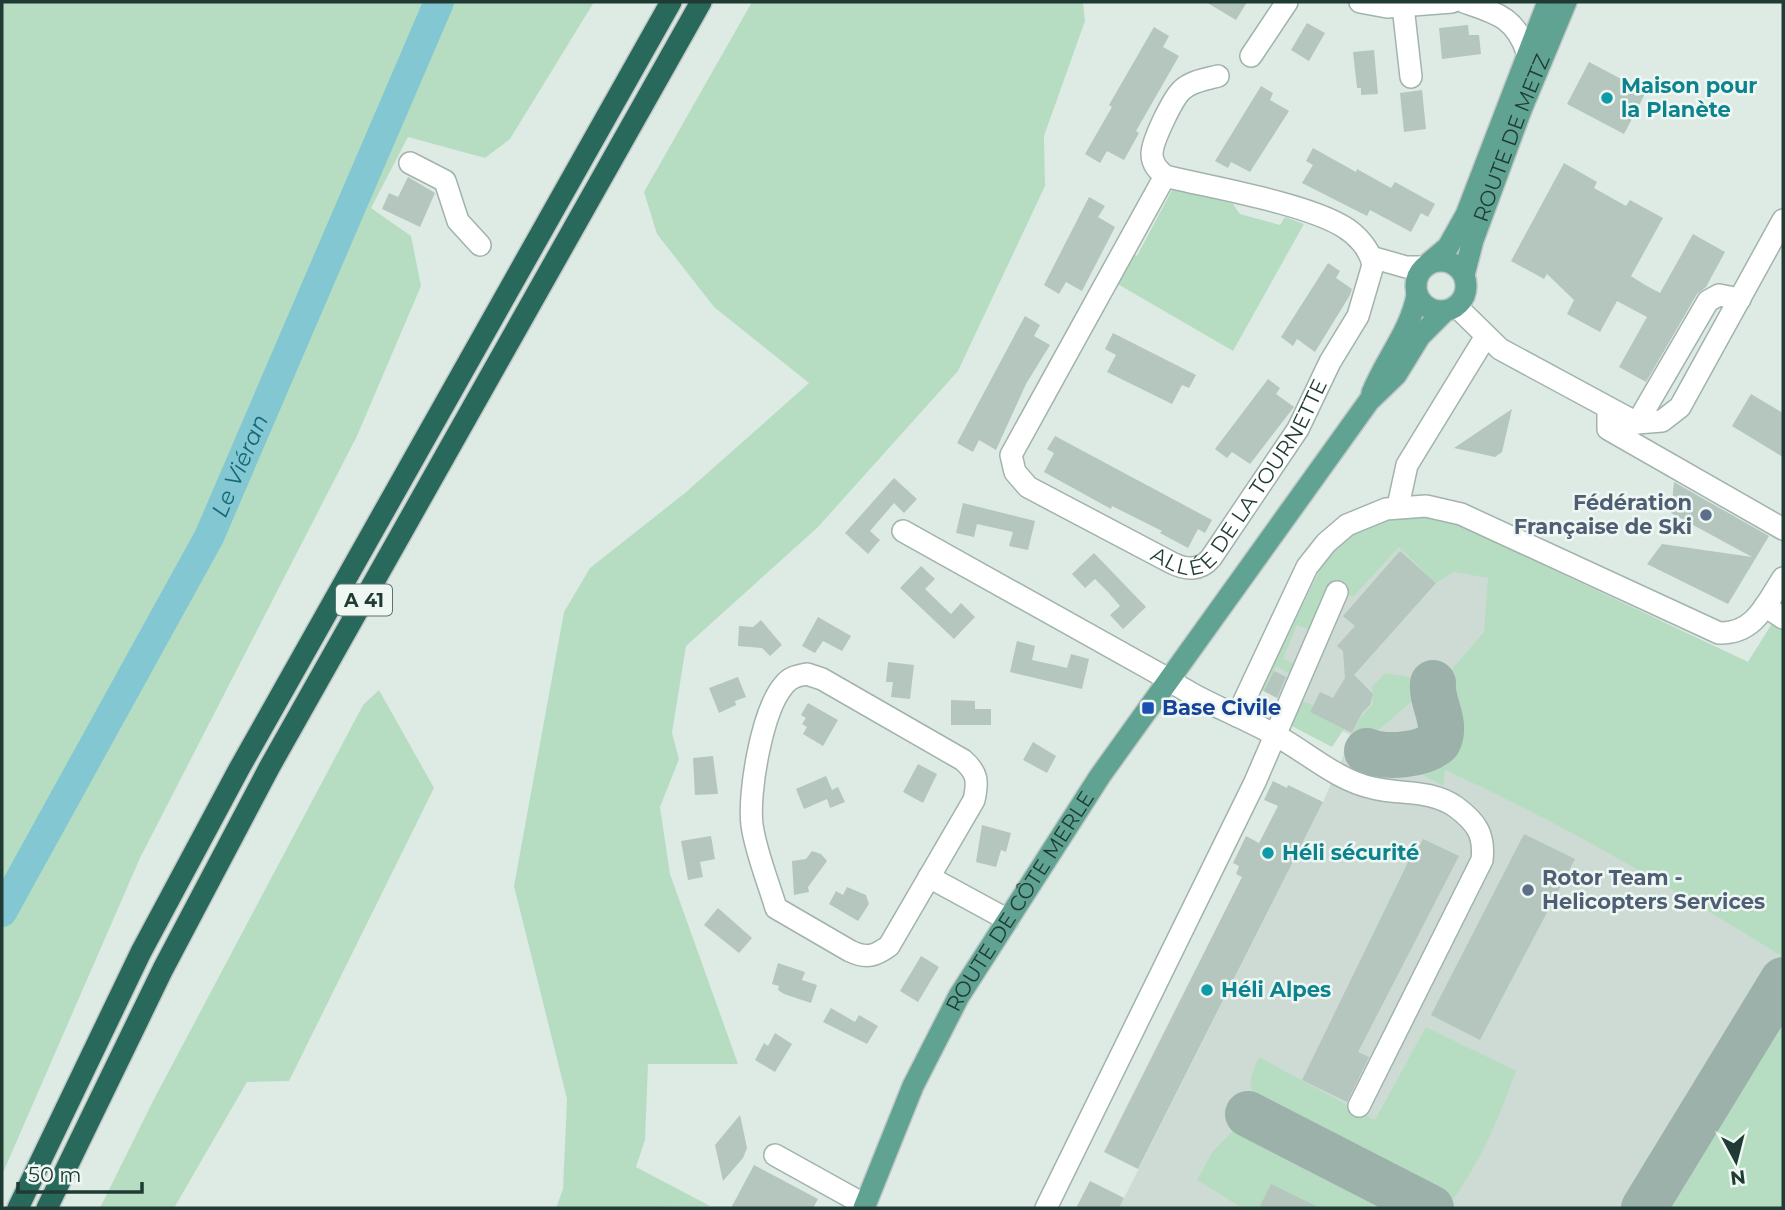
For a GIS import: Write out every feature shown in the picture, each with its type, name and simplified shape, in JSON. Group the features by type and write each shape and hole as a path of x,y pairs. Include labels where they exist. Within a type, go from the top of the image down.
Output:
{"highway":[{"name":"A 41","path":"18,1208 141,952 239,769 671,2"},
{"name":"A 41","path":"47,1208 163,969 269,768 701,2"}],"main road":[{"name":"ROUTE DE METZ","path":"1464,275 1533,59 1538,24 1548,2"},
{"name":"ROUTE DE METZ","path":"1426,265 1448,247 1466,215 1533,59 1566,2"},
{"path":"1448,261 1464,275 1466,292 1420,336 1396,375 1369,401 1382,368 1408,328 1417,276 1426,265 1448,261"},
{"path":"1416,291 1425,306 1451,308"},
{"name":"ROUTE DE CÔTE MERLE","path":"865,1207 913,1086 959,996 1100,776 1369,401"}],"street":[{"path":"1251,56 1287,2"},
{"path":"1360,2 1376,6 1452,2"},
{"path":"1464,2 1506,18 1524,18 1538,24"},
{"path":"1403,6 1411,77"},
{"path":"1506,18 1520,35 1533,59"},
{"path":"1218,76 1188,85 1176,98 1151,153 1153,162 1165,176 1286,206 1332,221 1353,234 1372,265 1416,291"},
{"path":"410,163 445,181 458,221 474,241"},
{"name":"ALLÉE DE LA TOURNETTE","path":"1165,176 1011,455 1015,472 1028,487 1172,563 1189,569 1206,564 1231,529 1298,429 1331,362 1358,316 1372,265"},
{"path":"1451,308 1500,349 1608,408 1637,423 1662,421 1680,407 1783,220"},
{"path":"1372,265 1426,265"},
{"path":"1637,423 1708,301 1719,295 1740,299"},
{"path":"1398,506 1401,481 1407,465 1486,336"},
{"path":"1608,408 1608,429 1783,529"},
{"path":"1237,716 1315,555 1347,525 1372,513 1398,506 1426,506 1461,514 1719,633 1730,634 1747,628 1774,612 1783,578"},
{"path":"903,531 1169,680 1185,693 1276,735 1335,773 1374,789 1423,793 1453,805 1477,824 1485,841 1482,860 1359,1106"},
{"path":"1046,1208 1178,945 1276,735 1337,592"},
{"path":"807,674 822,679 963,760 975,770 977,784 974,800 929,877 889,946 876,955 863,957 776,908 752,825 751,792 771,707 783,686 793,677 807,674"},
{"path":"929,877 1007,920"},
{"path":"775,1156 865,1207"}],"shaded area":[{"path":"1452,522 1748,662 1783,606 1783,1208 1119,1208 1323,802 1352,736 1261,690 1321,567"}],"green space":[{"path":"2,2 594,2 510,139 485,158 408,137 371,208 411,236 421,286 357,436 140,858 2,1175"},
{"path":"752,2 1083,2 1085,21 1044,136 1045,186 958,371 818,527 686,646 672,733 679,759 660,807 670,874 738,1064 648,1064 645,1140 636,1167 710,1206 556,1208 563,1189 567,1099 514,886 564,612 590,568 685,493 809,383 714,307 657,234 644,192"},
{"path":"1173,188 1233,204 1240,214 1280,225 1285,217 1304,224 1233,351 1116,283 1130,252 1137,256"},
{"path":"1418,516 1452,522 1748,662 1775,619 1783,625 1783,957 1617,858 1489,790 1445,770 1443,786 1423,775 1371,768 1381,763 1432,756 1442,751 1449,742 1451,727 1439,684 1484,632 1488,578 1454,572 1436,583 1399,547 1353,597 1334,588 1314,632 1297,625 1283,659 1299,666 1294,676 1276,666 1264,691 1261,690 1321,567 1331,554 1363,529 1388,520"},
{"path":"1385,673 1425,680 1427,688 1352,753 1343,754 1361,717 1373,704 1372,687"},
{"path":"379,690 434,788 289,1081 247,1082 174,1208 100,1208 153,1101 363,705"},
{"path":"1298,700 1313,705 1310,712 1344,729 1332,747 1288,724"},
{"path":"1783,999 1783,1208 1664,1208"},
{"path":"1426,1027 1516,1071 1481,1153 1453,1199 1259,1103 1252,1092 1252,1075 1259,1057 1375,1120"},
{"path":"1232,1132 1257,1132 1408,1208 1242,1208 1197,1180 1213,1151"}],"building":[{"path":"1206,2 1247,2 1236,20"},
{"path":"1307,23 1325,33 1309,61 1291,50"},
{"path":"1468,25 1469,35 1479,35 1481,54 1442,59 1439,28"},
{"path":"1154,27 1169,36 1163,47 1179,56 1136,131 1139,133 1124,160 1107,151 1100,163 1085,154 1112,107 1109,105"},
{"path":"1374,50 1378,94 1361,95 1361,88 1357,88 1353,52"},
{"name":"Maison pour la Planète","path":"1589,62 1646,92 1624,134 1567,104"},
{"path":"1261,86 1273,93 1270,100 1289,111 1250,172 1231,162 1228,168 1215,161"},
{"path":"1422,90 1426,129 1404,132 1400,93"},
{"path":"1313,148 1356,172 1357,169 1391,188 1395,182 1435,204 1428,217 1421,213 1411,232 1370,210 1367,216 1302,183 1313,165 1306,161"},
{"path":"1564,163 1597,182 1594,188 1626,206 1630,200 1663,218 1631,276 1645,285 1660,293 1693,234 1725,252 1706,287 1697,294 1646,382 1619,367 1647,317 1617,301 1600,332 1567,314 1574,300 1547,274 1544,279 1511,261"},
{"path":"408,177 435,193 420,227 382,209 389,193 398,197"},
{"path":"1089,197 1105,206 1098,217 1115,227 1082,291 1066,282 1059,294 1044,285"},
{"path":"1328,263 1340,271 1336,278 1352,289 1350,295 1315,352 1297,339 1293,346 1281,337"},
{"path":"1025,316 1040,325 1034,336 1050,345 1026,384 996,450 979,440 973,452 957,443"},
{"path":"1113,333 1196,375 1189,388 1182,385 1172,404 1107,372 1116,355 1105,349"},
{"path":"1268,379 1280,388 1276,394 1294,407 1250,464 1232,452 1227,458 1215,449"},
{"path":"1751,394 1783,413 1783,457 1732,426"},
{"path":"1512,409 1502,452 1495,457 1454,448"},
{"path":"1055,436 1212,520 1205,533 1198,529 1188,548 1160,533 1162,531 1112,506 1111,509 1044,472 1054,453 1047,449"},
{"path":"894,478 917,499 904,513 894,503 870,531 880,540 868,554 845,533"},
{"path":"1674,482 1769,536 1728,604 1647,564 1662,544 1752,557 1671,513"},
{"path":"963,503 1035,521 1028,550 1009,546 1013,532 977,524 974,537 956,533"},
{"path":"1400,551 1436,583 1354,675 1373,694 1370,705 1362,713 1352,733 1310,712 1320,692 1333,698 1345,678 1343,651 1337,646 1355,626 1343,616"},
{"path":"1094,553 1146,607 1123,629 1110,615 1120,606 1108,592 1095,579 1085,588 1072,574"},
{"path":"921,566 935,579 925,589 951,614 961,603 975,617 954,639 900,588"},
{"path":"818,617 851,636 842,651 823,641 815,653 802,646"},
{"path":"761,620 782,645 770,656 762,648 738,646 739,626 753,627"},
{"path":"1017,641 1035,646 1032,660 1067,668 1071,654 1089,659 1082,689 1010,672"},
{"path":"888,662 914,665 910,699 891,697 893,682 886,682"},
{"path":"1274,671 1286,677 1277,698 1264,691"},
{"path":"738,677 746,697 735,701 736,705 719,713 709,688"},
{"path":"951,700 975,701 975,709 991,709 991,725 951,725"},
{"path":"808,703 838,720 823,746 803,734 807,727 802,724 806,718 801,715"},
{"path":"1033,742 1056,756 1047,773 1023,760"},
{"path":"713,756 718,794 695,795 693,758"},
{"path":"918,764 937,774 923,803 903,792"},
{"path":"826,776 832,790 838,787 845,802 830,808 827,799 804,809 796,789"},
{"path":"1273,781 1287,788 1288,785 1323,802 1138,1169 1104,1152 1242,877 1236,874 1239,866 1233,863 1246,836 1259,843 1278,806 1264,800"},
{"path":"982,825 1011,833 1006,852 1001,850 996,867 976,862"},
{"path":"1524,834 1575,859 1480,1040 1431,1015"},
{"path":"711,836 715,859 700,862 703,877 688,880 681,841"},
{"path":"1423,839 1459,856 1358,1052 1369,1057 1347,1102 1302,1080 1413,852 1416,853"},
{"path":"812,851 821,854 827,861 808,887 809,892 794,895 792,861 806,859"},
{"path":"847,887 866,895 869,904 858,921 829,904 836,891 843,895"},
{"path":"718,908 752,938 739,953 704,925"},
{"path":"921,956 939,967 918,1002 900,991"},
{"path":"778,963 805,972 802,980 817,985 811,1003 784,994 778,990 779,986 772,984"},
{"path":"831,1008 855,1022 859,1015 878,1026 867,1044 823,1022"},
{"path":"775,1033 792,1044 775,1072 755,1060 764,1043 768,1046"},
{"path":"740,1115 747,1148 743,1158 723,1181 715,1145"},
{"path":"754,1165 818,1199 813,1208 731,1208"},
{"path":"1090,1181 1124,1198 1119,1208 1076,1208"},
{"path":"1271,1184 1320,1208 1259,1208"}],"waterway":[{"name":"Le Viéran","path":"2,912 209,537 439,2"}],"taxiway":[{"path":"1367,751 1384,755 1414,753 1438,742 1441,728 1433,683"},
{"path":"1644,1208 1783,980"},
{"path":"1248,1114 1431,1208"}],"place":[{"name":"Maison pour la Planète","path":"1607,98"},
{"name":"Fédération Française de Ski","path":"1706,515"},
{"name":"Base Civile","path":"1148,708"},
{"name":"Héli sécurité","path":"1268,853"},
{"name":"Rotor Team - Helicopters Services","path":"1528,890"},
{"name":"Héli Alpes","path":"1207,990"}]}
